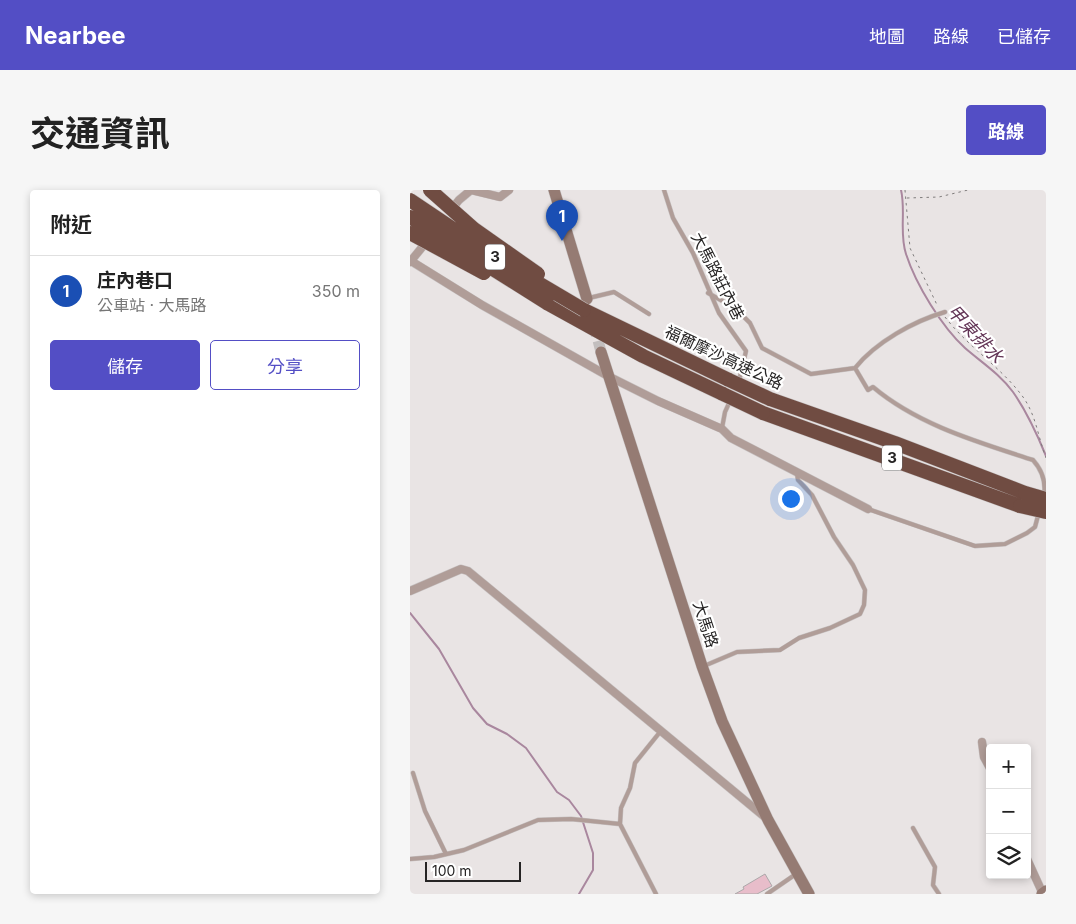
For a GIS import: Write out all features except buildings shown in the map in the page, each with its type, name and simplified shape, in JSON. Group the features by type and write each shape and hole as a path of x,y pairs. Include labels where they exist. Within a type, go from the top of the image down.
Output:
{"highway":[{"path":"430,190 474,229 585,304"},
{"name":"福爾摩沙高速公路","path":"410,200 494,257 729,380 770,399 895,443 1023,500"},
{"name":"福爾摩沙高速公路","path":"410,217 547,303 642,356 763,413 888,456 1023,500 1044,505"},
{"path":"410,233 468,266 547,303"}],"street":[{"path":"509,190 500,197 471,190 459,200 410,262 608,376 658,401 722,429 731,438 783,464 797,474 868,509"},
{"path":"554,190 585,304"},
{"name":"大馬路","path":"601,352 702,666 722,721 768,820 810,894"},
{"path":"410,591 461,569 468,571 768,820"},
{"path":"982,742 986,761"},
{"path":"1031,868 1043,893"}],"lane":[{"name":"大馬路莊內巷","path":"664,190 674,218 693,253 708,292 719,313 746,350 742,376 725,412 722,429"},
{"path":"585,304 614,292 649,314"},
{"path":"708,292 743,316 750,324 762,348 811,374 855,368 866,354 920,319 943,313"},
{"path":"855,368 868,390 873,387 892,402 974,441 1033,460 1040,468 1046,491 1044,505 1035,527 1005,544 975,546 868,509"},
{"path":"702,666 737,652 780,650 799,638 830,628 860,614 864,605 865,590 853,565 834,537 812,495 798,480 797,474"},
{"path":"656,894 620,824 621,808 630,788 636,763 660,732"},
{"path":"413,773 426,811 446,854"},
{"path":"410,859 464,850 538,820 571,819 620,824"},
{"path":"913,828 934,867 933,885 939,894"},
{"path":"767,894 798,873"}],"path":[{"path":"905,190 910,248 943,313 960,336 993,364 1022,396 1036,423 1046,458"},
{"path":"907,198 939,197 968,190"}],"waterway":[{"name":"甲東排水","path":"901,190 904,246 910,266 923,292 947,329 1013,392 1023,407 1046,456"},
{"path":"410,613 439,649 473,708 487,724 507,734 526,748 557,792 569,800 581,816 593,853 593,870 579,894"}],"tunnel":[{"path":"594,325 601,352"}],"place":[{"name":"庄內巷口","path":"562,241"}]}
